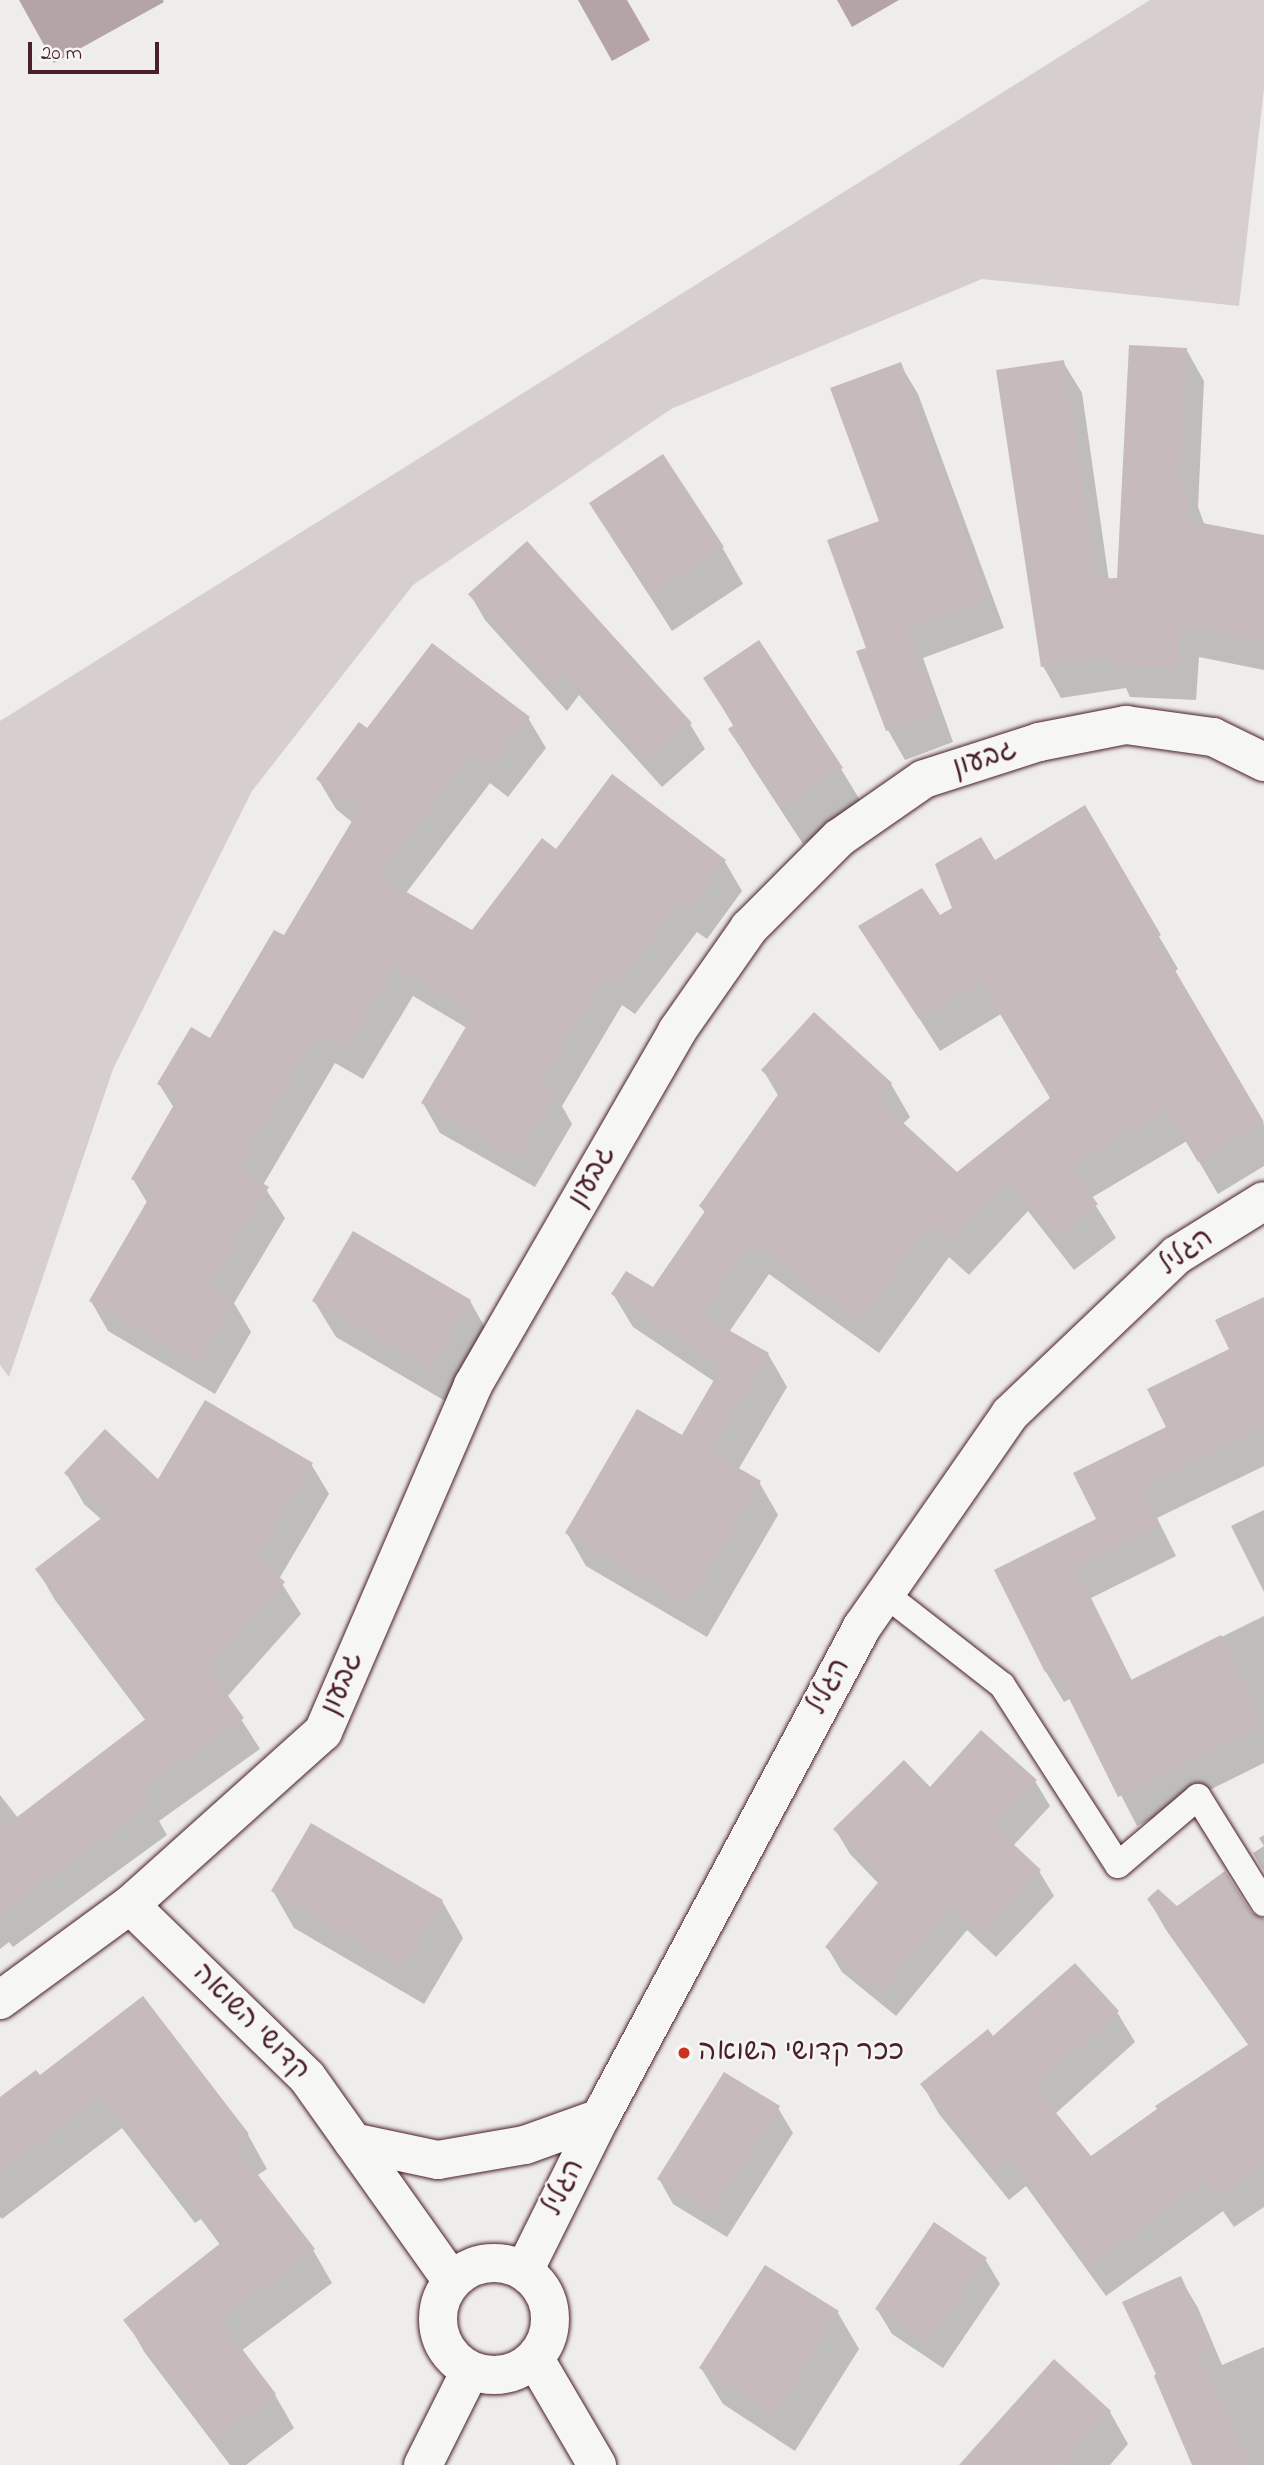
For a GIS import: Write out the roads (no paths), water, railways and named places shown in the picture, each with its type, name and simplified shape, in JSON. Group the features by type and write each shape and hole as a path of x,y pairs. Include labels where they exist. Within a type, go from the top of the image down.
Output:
{"street":[{"name":"גבעון","path":"130,1905 323,1732 473,1385 677,1031 749,929 812,865 839,838 924,779 1039,742 1126,725 1213,737 1264,762"},
{"name":"הגליל","path":"524,2271 600,2118 862,1627 1010,1414 1177,1255 1264,1201"},
{"path":"0,2000 130,1905"},
{"name":"קדושי השואה","path":"130,1905 307,2077 452,2281"},
{"path":"353,2142 438,2160 525,2145 600,2118"},
{"path":"486,2263 506,2263 524,2271 541,2286 549,2304 551,2324 546,2343 535,2359 509,2374 489,2376 470,2371 449,2354 440,2337 437,2317 442,2298 452,2281 467,2269 486,2263"},
{"path":"535,2359 597,2465"},
{"path":"424,2465 470,2371"}],"lane":[{"path":"885,1594 1002,1685 1118,1865 1198,1797 1264,1903"}],"place":[{"name":"ככר קדושי השואה","path":"684,2053"}]}
